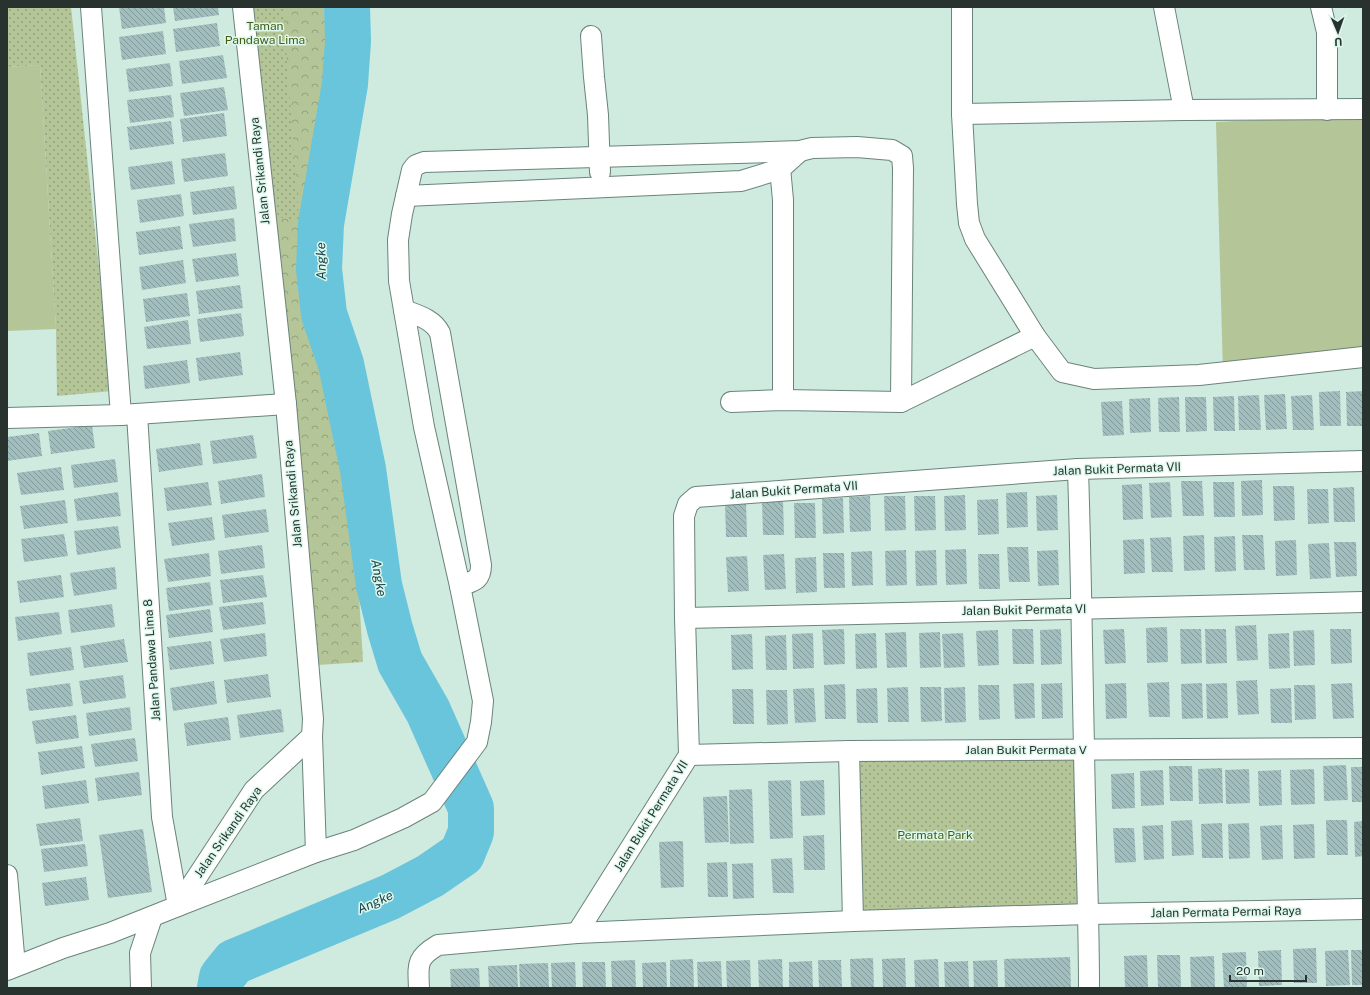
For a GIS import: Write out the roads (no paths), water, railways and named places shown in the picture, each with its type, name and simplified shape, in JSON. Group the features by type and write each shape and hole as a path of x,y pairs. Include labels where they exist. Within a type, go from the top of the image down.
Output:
{"street":[{"name":"Jalan Pandawa Lima 8","path":"90,7 129,414 162,817 178,906"},
{"name":"Jalan Srikandi Raya","path":"178,906 254,790 312,736 313,719 286,404 242,7"},
{"path":"962,7 962,114 969,223 976,239 1035,336 1062,372 1094,379 1199,375 1363,357"},
{"path":"1164,7 1184,110"},
{"path":"1321,7 1327,32 1326,110"},
{"path":"591,36 600,158 599,188"},
{"path":"962,114 1184,110 1363,109"},
{"path":"406,196 741,181 779,160 800,151 812,148 858,147 892,150 902,156 903,168 901,402"},
{"path":"7,875 11,968 62,948 110,933 316,852 354,840 403,818 432,802 477,742 482,722 483,701 460,586 424,427 399,281 398,240 412,170 416,165 424,162 600,158 779,160"},
{"path":"779,160 783,200 783,400"},
{"path":"404,310 431,321 440,333 481,565 481,572 477,579 460,586"},
{"path":"731,402 783,400 901,402 1035,336"},
{"path":"7,418 129,414 286,404"},
{"name":"Jalan Bukit Permata VII","path":"577,933 689,755 684,516 688,504 696,497 1078,469 1363,461"},
{"path":"1078,469 1089,914 1089,988"},
{"name":"Jalan Bukit Permata VI","path":"685,618 1363,602"},
{"path":"312,736 316,852"},
{"name":"Jalan Bukit Permata V","path":"689,755 849,751 1363,748"},
{"path":"849,751 853,921"},
{"name":"Jalan Permata Permai Raya","path":"419,988 418,965 425,952 438,945 577,933 853,921 1089,914 1363,909"},
{"path":"140,988 140,953 152,917"},
{"path":"110,933 130,942 140,953"}],"waterway":[{"name":"Angke","path":"220,988 222,977 234,962 390,897 430,876 462,854 471,832 471,808 428,711 400,662 390,629 379,585 363,469 341,364 324,314 319,269 321,224 345,84 348,41 347,7"}],"park label":[{"name":"Taman Pandawa Lima","path":"265,33"},
{"name":"Permata Park","path":"935,835"}]}
